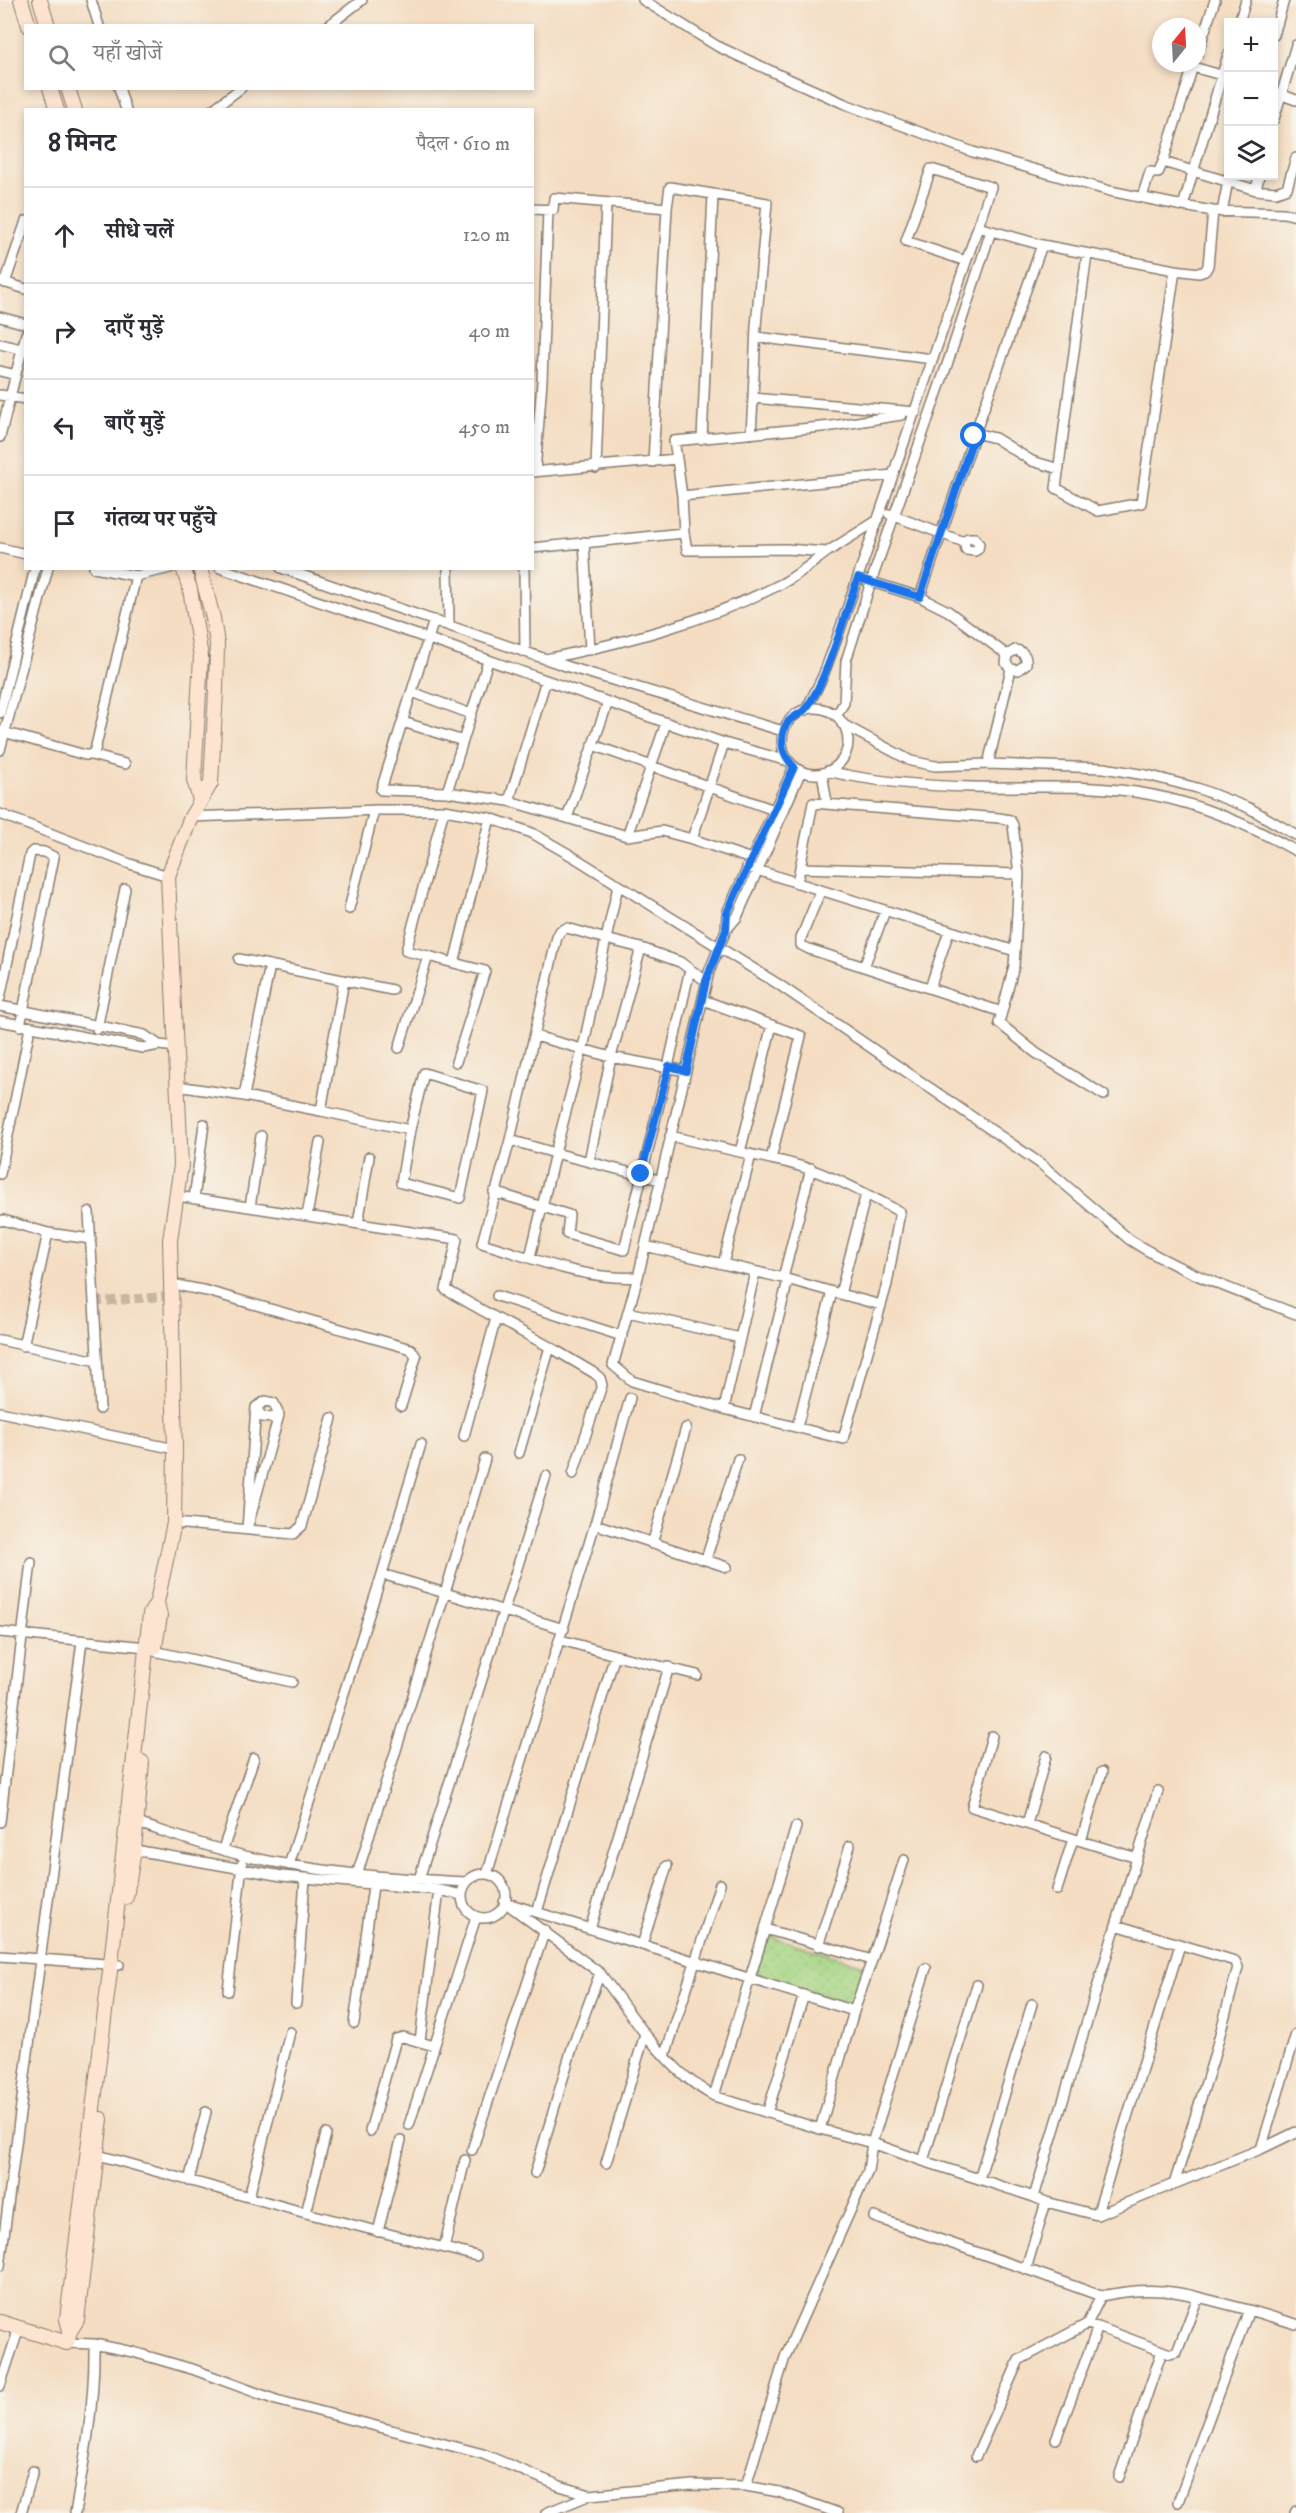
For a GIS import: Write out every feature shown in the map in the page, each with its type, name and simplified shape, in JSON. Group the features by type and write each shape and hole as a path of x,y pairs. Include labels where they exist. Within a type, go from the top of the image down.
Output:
{"street":[{"path":"21,0 28,24"},
{"path":"39,0 47,24"},
{"path":"93,0 99,24"},
{"path":"330,24 363,0"},
{"path":"643,0 717,46 845,104 985,156 1041,173 1183,206 1218,211 1284,213 1296,216"},
{"path":"1206,28 1215,0"},
{"path":"1240,18 1246,0"},
{"path":"1278,21 1284,0"},
{"path":"1278,91 1296,45"},
{"path":"1206,69 1224,76"},
{"path":"1142,197 1150,172 1158,173 1163,162 1192,72"},
{"path":"1183,206 1192,172 1224,79"},
{"path":"51,90 56,108"},
{"path":"69,90 74,108"},
{"path":"120,90 125,108"},
{"path":"215,108 238,90"},
{"path":"1278,94 1296,100"},
{"path":"1234,180 1256,190 1276,192 1287,188 1296,158"},
{"path":"1163,162 1192,172 1224,177"},
{"path":"806,710 823,676 858,578 916,412 991,187 931,169 906,241 966,261"},
{"path":"978,227 1042,245 1199,273 1205,271 1208,266 1218,211 1228,180"},
{"path":"1256,190 1258,180"},
{"path":"652,462 670,188 767,203 751,434"},
{"path":"702,439 713,194"},
{"path":"534,209 552,210 554,198 667,208"},
{"path":"596,468 606,203"},
{"path":"548,209 542,381 534,472 677,459"},
{"path":"24,226 2,282 24,288"},
{"path":"836,716 844,703 846,661 871,582 991,231"},
{"path":"920,597 1042,245"},
{"path":"1087,254 1056,488 1098,511 1142,503 1174,270"},
{"path":"0,317 24,323"},
{"path":"756,337 933,359"},
{"path":"0,437 24,340"},
{"path":"0,344 21,349"},
{"path":"0,371 16,375"},
{"path":"0,395 24,399"},
{"path":"753,398 916,412"},
{"path":"826,552 786,549 687,550 674,441 832,426 916,412"},
{"path":"975,433 995,438 1032,461 1059,469"},
{"path":"682,496 893,475"},
{"path":"546,659 590,650 701,619 783,583 880,515 893,515 964,542"},
{"path":"534,548 684,533"},
{"path":"584,542 590,650"},
{"path":"0,548 24,554"},
{"path":"0,713 35,570"},
{"path":"0,750 2,732 33,631 48,570"},
{"path":"104,570 136,576 162,570"},
{"path":"184,570 190,589 201,657 194,780 200,800"},
{"path":"69,2337 67,2319 115,1964 128,1849 150,1649 150,1614 157,1602 174,1523 175,1449 170,1240 181,1165 168,876 190,817 211,783 217,645 201,570"},
{"path":"226,570 794,766 811,774 825,772 866,780 905,784 973,787 1025,776 1104,768 1151,776 1218,796 1249,808 1296,835"},
{"path":"287,570 569,667 783,731"},
{"path":"448,570 449,625"},
{"path":"524,570 525,652"},
{"path":"91,755 95,750 136,576"},
{"path":"858,578 920,597 948,610 1006,655"},
{"path":"434,620 381,790 447,792 509,801 627,836 662,831 692,838 751,866 797,884 1015,951"},
{"path":"1018,650 1026,657 1024,667 1018,670 1011,669 1006,663 1006,655 1018,650"},
{"path":"447,792 488,661"},
{"path":"562,686 569,667"},
{"path":"988,764 1011,669"},
{"path":"509,801 546,680"},
{"path":"412,692 471,714"},
{"path":"567,818 608,702"},
{"path":"794,766 783,752 783,731 788,721 806,710 817,708 836,716 843,724 887,750 911,761 935,766 988,764 1025,776 1081,787 1175,799 1215,812 1296,850"},
{"path":"403,722 463,741"},
{"path":"627,836 666,723"},
{"path":"825,772 837,765 844,756 847,734 843,724"},
{"path":"2,732 125,764"},
{"path":"692,838 724,743"},
{"path":"593,745 774,810"},
{"path":"670,1136 812,1168 900,1212 887,1284 843,1438 724,1409 632,1381 613,1365 638,1277 659,1180 703,1000 706,981 726,930 737,917 751,866 794,766"},
{"path":"751,866 794,766"},
{"path":"825,772 827,803"},
{"path":"797,884 813,803 1010,820 1013,825 1018,874 1015,951 1014,966 999,1023 1036,1053 1104,1095"},
{"path":"190,817 374,810 444,810 490,818 531,833 778,984 1041,1164 1143,1249 1191,1272 1296,1314"},
{"path":"349,909 374,810"},
{"path":"444,810 406,951 485,971 456,1062"},
{"path":"0,813 130,864 168,876"},
{"path":"454,963 490,818"},
{"path":"1254,830 1276,824"},
{"path":"0,998 30,854 33,851 44,852 54,857 20,1026"},
{"path":"800,868 1018,874"},
{"path":"530,1257 583,1048 618,886"},
{"path":"94,1040 125,889"},
{"path":"820,892 801,938 801,945 1002,1012"},
{"path":"864,967 885,911"},
{"path":"638,1277 588,1275 482,1243 510,1140 560,931 567,928 641,948 680,962 706,981"},
{"path":"930,988 949,931"},
{"path":"589,1161 611,1057 641,948"},
{"path":"399,1048 428,956"},
{"path":"239,959 392,990"},
{"path":"244,1096 270,965"},
{"path":"624,1250 690,969"},
{"path":"321,1111 345,980"},
{"path":"703,1000 801,1036 771,1159"},
{"path":"0,1006 144,1035 159,1045"},
{"path":"0,1021 143,1048 159,1045 176,1047"},
{"path":"740,1152 772,1025"},
{"path":"0,1174 30,1028"},
{"path":"535,1036 611,1057 686,1071"},
{"path":"424,1073 483,1091 460,1198 400,1183 410,1130 424,1073"},
{"path":"177,1086 244,1096 410,1130"},
{"path":"194,1198 204,1124"},
{"path":"250,1207 261,1136"},
{"path":"510,1140 659,1180"},
{"path":"307,1216 320,1142"},
{"path":"723,1264 751,1155"},
{"path":"358,1224 369,1157"},
{"path":"754,1417 812,1168"},
{"path":"494,1192 569,1215 567,1234 574,1238 624,1250 644,1249 723,1264 881,1305"},
{"path":"797,1427 866,1194"},
{"path":"177,1196 457,1239 446,1290 550,1347 600,1378 602,1385 573,1474"},
{"path":"89,1212 100,1409"},
{"path":"0,1221 48,1233 91,1239"},
{"path":"23,1346 48,1233"},
{"path":"724,1409 755,1272"},
{"path":"171,1284 207,1291 411,1349 416,1357 400,1406"},
{"path":"497,1296 622,1335"},
{"path":"628,1312 740,1338"},
{"path":"464,1436 496,1318"},
{"path":"0,1340 97,1361"},
{"path":"519,1453 550,1347"},
{"path":"487,1874 561,1640 630,1398"},
{"path":"256,1407 262,1417 272,1418 279,1414 247,1529 256,1407"},
{"path":"0,1412 175,1449"},
{"path":"174,1523 293,1534 302,1526 332,1418"},
{"path":"652,1544 686,1428"},
{"path":"290,1865 421,1444"},
{"path":"357,1875 485,1459"},
{"path":"706,1559 738,1459"},
{"path":"419,1879 546,1476"},
{"path":"595,1524 727,1566"},
{"path":"0,1822 5,1732 22,1634 31,1562"},
{"path":"382,1574 564,1629"},
{"path":"0,1632 150,1649 292,1682"},
{"path":"561,1640 698,1675"},
{"path":"0,2266 82,1641"},
{"path":"537,1912 615,1655"},
{"path":"590,1929 669,1667"},
{"path":"992,1736 972,1807 1137,1858"},
{"path":"1027,1824 1046,1756"},
{"path":"223,1849 254,1758"},
{"path":"1057,1890 1102,1772"},
{"path":"1034,2197 1158,1791"},
{"path":"131,1821 244,1856 290,1865 357,1875 467,1882"},
{"path":"714,2096 796,1827"},
{"path":"818,1946 850,1846"},
{"path":"128,1849 305,1879 439,1890 462,1895"},
{"path":"228,1990 244,1856"},
{"path":"820,2129 854,2011 904,1860"},
{"path":"642,1945 667,1866"},
{"path":"487,1874 495,1876 502,1883 506,1892 504,1902 500,1911 486,1917 476,1917 466,1909 462,1895 467,1882 473,1877 487,1874"},
{"path":"296,2003 305,1879"},
{"path":"665,2056 720,1884"},
{"path":"354,2023 373,1886"},
{"path":"420,2042 439,1890"},
{"path":"504,1902 854,2011"},
{"path":"504,1902 600,1973 645,2034 678,2072 714,2096 872,2144 1046,2202 1097,2215 1261,2149 1296,2132"},
{"path":"409,2125 476,1917"},
{"path":"1116,1926 1235,1961 1238,1967 1213,2060 1174,2184"},
{"path":"765,1929 872,1960"},
{"path":"472,2150 544,1930"},
{"path":"1097,2215 1180,1945"},
{"path":"0,1956 115,1964"},
{"path":"69,2337 77,2320 98,2155 115,1964"},
{"path":"746,2486 785,2357 867,2176 872,2144 926,1968"},
{"path":"535,2173 572,2048 600,1973"},
{"path":"923,2161 977,1985"},
{"path":"767,2113 804,1995"},
{"path":"979,2179 1032,2004"},
{"path":"249,2197 290,2032"},
{"path":"606,2163 645,2034"},
{"path":"1261,2149 1296,2034"},
{"path":"370,2131 393,2042 399,2037 434,2046"},
{"path":"189,2181 206,2112"},
{"path":"306,2213 326,2134"},
{"path":"378,2232 401,2139"},
{"path":"98,2155 306,2213 476,2256"},
{"path":"444,2248 465,2160"},
{"path":"1026,2269 1046,2202"},
{"path":"874,2217 1101,2296 1124,2291 1160,2289 1249,2310 1296,2324"},
{"path":"976,2456 1019,2360 1087,2324 1101,2296"},
{"path":"1087,2324 1170,2354 1178,2352 1198,2297"},
{"path":"1178,2502 1249,2310"},
{"path":"0,2322 133,2352 276,2400 483,2454 560,2486 590,2495"},
{"path":"1056,2439 1098,2327"},
{"path":"0,2386 19,2328"},
{"path":"75,2513 91,2418 95,2380 94,2344"},
{"path":"1119,2477 1162,2351"},
{"path":"21,2513 33,2471"},
{"path":"546,2513 590,2495 693,2484 746,2486 779,2493 838,2513"}],"green space":[{"path":"768,1936 864,1965 852,2005 755,1975"}],"tunnel":[{"path":"94,1302 171,1296"}],"route":[{"path":"641,1174 669,1066 686,1071 706,981 726,930 727,913 794,767 783,752 783,731 788,721 796,714 806,710 823,676 858,578 920,597 974,436"}]}
